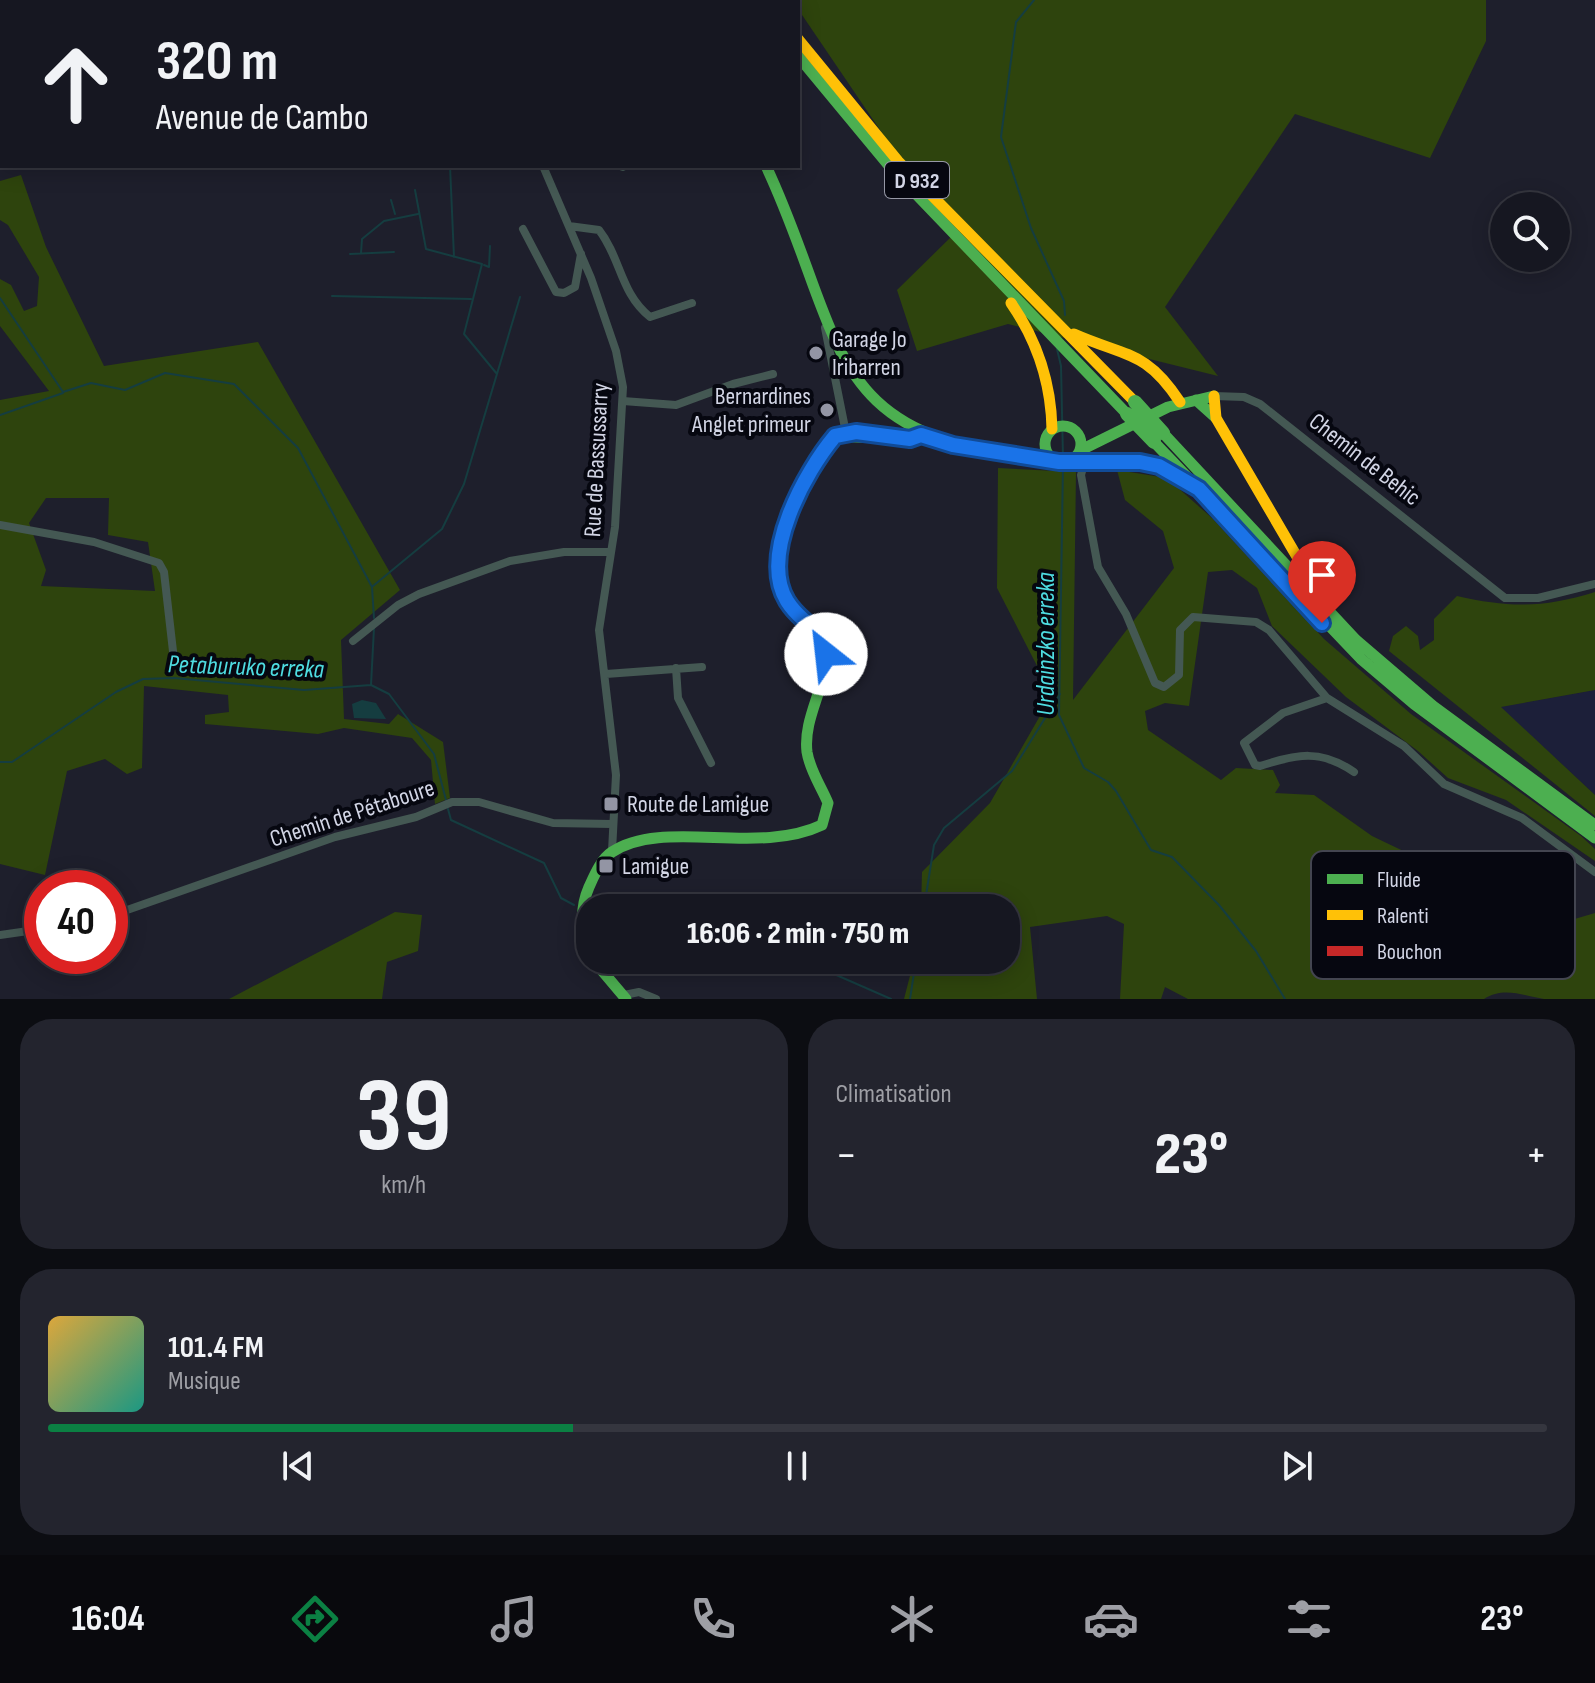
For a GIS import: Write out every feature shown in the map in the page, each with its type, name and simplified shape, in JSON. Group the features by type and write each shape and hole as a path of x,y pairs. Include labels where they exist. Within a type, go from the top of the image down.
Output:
{"main road":[{"name":"D 932","path":"800,41 898,161 1046,312 1058,333"},
{"name":"D 932","path":"800,58 890,167 988,270 1058,333 1337,622 1433,706 1595,825"},
{"path":"767,168 794,230 825,323 851,373 880,407 921,435 953,445 1024,457 1058,458 1082,450 1159,466 1199,489"},
{"path":"988,270 1035,342 1059,427 1058,458"},
{"path":"1058,333 1150,360 1162,372 1180,402"},
{"path":"1214,396 1216,418"},
{"name":"Chemin de Behic","path":"1082,450 1180,402 1214,396"},
{"path":"1196,400 1216,418 1279,530 1337,622"},
{"path":"1059,427 1082,450"},
{"path":"587,894 600,864 612,851 640,841 797,837 822,825 828,803 809,764 807,737 826,654 819,632 787,601 777,571 781,535 808,477 835,436 846,433 910,439 921,435"},
{"name":"D 932","path":"1159,438 1199,489 1361,659 1414,704 1595,838"},
{"path":"605,974 625,997"}],"street":[{"name":"Rue de Bassussarry","path":"544,168 581,253 616,351 623,401 610,552 599,630 606,674"},
{"path":"569,226 599,230 608,241 618,273 635,305 650,317 692,303"},
{"path":"523,229 556,292 564,293 575,287 581,253"},
{"path":"825,323 825,341 846,433"},
{"path":"623,401 676,405 733,384 773,374"},
{"name":"Chemin de Behic","path":"1214,396 1244,397 1260,404 1505,598 1538,598 1595,584"},
{"path":"1082,450 1081,475 1098,567 1126,614 1155,683 1164,687 1179,675 1180,630 1193,617 1256,622 1269,630 1327,698 1404,746 1444,784 1522,818 1567,851"},
{"path":"0,525 94,542 159,563 164,572 174,660"},
{"path":"353,641 398,605 419,594 510,561 564,552 610,552"},
{"path":"612,851 616,775 606,674 702,667"},
{"path":"676,668 678,698 711,763"},
{"path":"1327,698 1272,720 1244,743 1255,765 1302,754 1322,755 1354,772"},
{"name":"Chemin de Pétaboure","path":"128,910 335,837 416,817 452,802 479,802 553,823 612,824"},
{"path":"1575,857 1595,872"},
{"path":"2,933 24,931"},
{"path":"625,997 639,992 656,999"}],"shaded area":[{"path":"1595,690 1595,795 1500,707"},
{"path":"362,700 376,703 386,719 354,718 352,704"}],"green space":[{"path":"800,0 1486,0 1486,41 1430,158 1295,114 1165,307 1218,376 1008,324 917,351 897,290 952,236 800,12"},
{"path":"21,175 46,247 104,366 258,342 400,590 341,640 344,719 389,724 398,714 443,742 450,798 435,804 431,760 412,738 344,728 318,734 205,724 205,715 229,712 228,695 144,686 142,768 127,774 105,759 67,771 46,870 25,870 0,864 0,400 49,391 0,326 0,279 11,285 24,311 37,306 39,277 8,225 0,220 0,181","holes":["46,498 109,498 108,535 148,542 155,591 41,586 46,570 29,523"]},
{"path":"998,468 1076,472 1073,700 1174,568 1163,531 1125,500 1117,470 1167,478 1213,519 1324,639 1411,714 1595,849 1595,861 1506,800 1448,778 1418,751 1346,697 1272,626 1257,588 1232,570 1208,572 1189,706 1165,703 1145,711 1148,730 1221,780 1236,768 1273,770 1280,785 1275,793 1314,795 1372,836 1403,851 1311,851 1311,979 1575,979 1575,919 1595,913 1595,999 1544,999 1506,992 1484,999 1188,999 1165,987 1161,999 1120,999 1124,924 1107,916 1030,927 1037,999 904,999 910,974 1020,974 1020,894 921,894 922,872 990,803 1052,695 997,588"},
{"path":"1595,592 1595,690 1501,707 1595,795 1595,816 1389,651 1393,636 1406,626 1418,636 1420,650 1434,640 1434,619 1457,596 1494,603 1526,604 1559,601"},
{"path":"395,912 422,915 418,951 387,962 382,999 229,999"}],"waterway":[{"name":"Urdainzko erreka","path":"1034,0 1016,22 1001,137 1031,228 1064,301 1065,315"},
{"path":"450,168 454,257"},
{"path":"415,190 426,249 482,264 464,334 497,374"},
{"path":"391,200 395,214"},
{"path":"361,253 362,239 384,221 418,214"},
{"path":"484,265 489,267 490,246"},
{"path":"350,254 394,252"},
{"path":"332,296 471,299"},
{"path":"373,586 442,529 464,484 520,297"},
{"path":"0,298 63,392 91,383 125,390 165,373 234,384 298,448 372,587 374,618"},
{"name":"Urdainzko erreka","path":"1057,349 1061,366 1063,458"},
{"path":"0,415 63,393"},
{"name":"Urdainzko erreka","path":"1063,465 1059,715 1084,768 1108,782 1116,791 1151,850 1172,857 1219,905 1256,951 1285,999"},
{"path":"371,685 374,628"},
{"name":"Petaburuko erreka","path":"0,762 12,762 116,692 143,679 174,678 304,690 371,685 389,694 434,754 446,800"},
{"path":"926,894 934,845 944,828 1012,771 1060,694"},
{"name":"Petaburuko erreka","path":"448,809 451,820 544,863 561,898 574,905"},
{"name":"Petaburuko erreka","path":"834,974 891,999"},
{"path":"910,999 914,974"}],"traffic: fast":[{"path":"800,58 890,167 1127,414"},
{"path":"767,168 830,329 852,370 880,404 920,430 975,448 1051,458"},
{"path":"1081,450 1168,407 1214,396"},
{"path":"1196,400 1216,418"},
{"path":"1135,402 1163,433"},
{"path":"1127,414 1154,442"},
{"path":"1063,426 1076,431 1081,444 1076,457 1063,462 1050,457 1045,444 1050,431 1063,426"},
{"path":"1163,433 1356,640 1433,706 1595,825"},
{"path":"587,894 604,859 633,842 684,837 769,838 796,834 822,825 828,803 811,766 807,740 825,669 825,648 818,633 789,603 780,583 777,561 780,539 798,493 835,436 901,439 921,435"},
{"path":"1154,442 1361,659 1414,704 1595,838"},
{"path":"1069,461 1141,463 1181,478"},
{"path":"605,974 626,999"}],"traffic: slow":[{"path":"800,41 898,161 1135,402"},
{"path":"1011,303 1029,333 1041,363 1049,395 1052,429"},
{"path":"1074,334 1145,364 1168,385 1180,402"},
{"path":"1214,396 1216,418 1317,591"}],"place":[{"name":"Garage Jo Iribarren","path":"816,353"},
{"name":"Bernardines Anglet primeur","path":"827,410"},
{"name":"Route de Lamigue","path":"611,804"},
{"name":"Lamigue","path":"606,866"}],"route":[{"path":"826,654 819,632 787,601 777,571 781,535 824,449 835,436 856,432 910,439 921,435 953,445 1024,457 1051,458 1059,462 1140,462 1159,466 1199,489 1322,623"}]}
